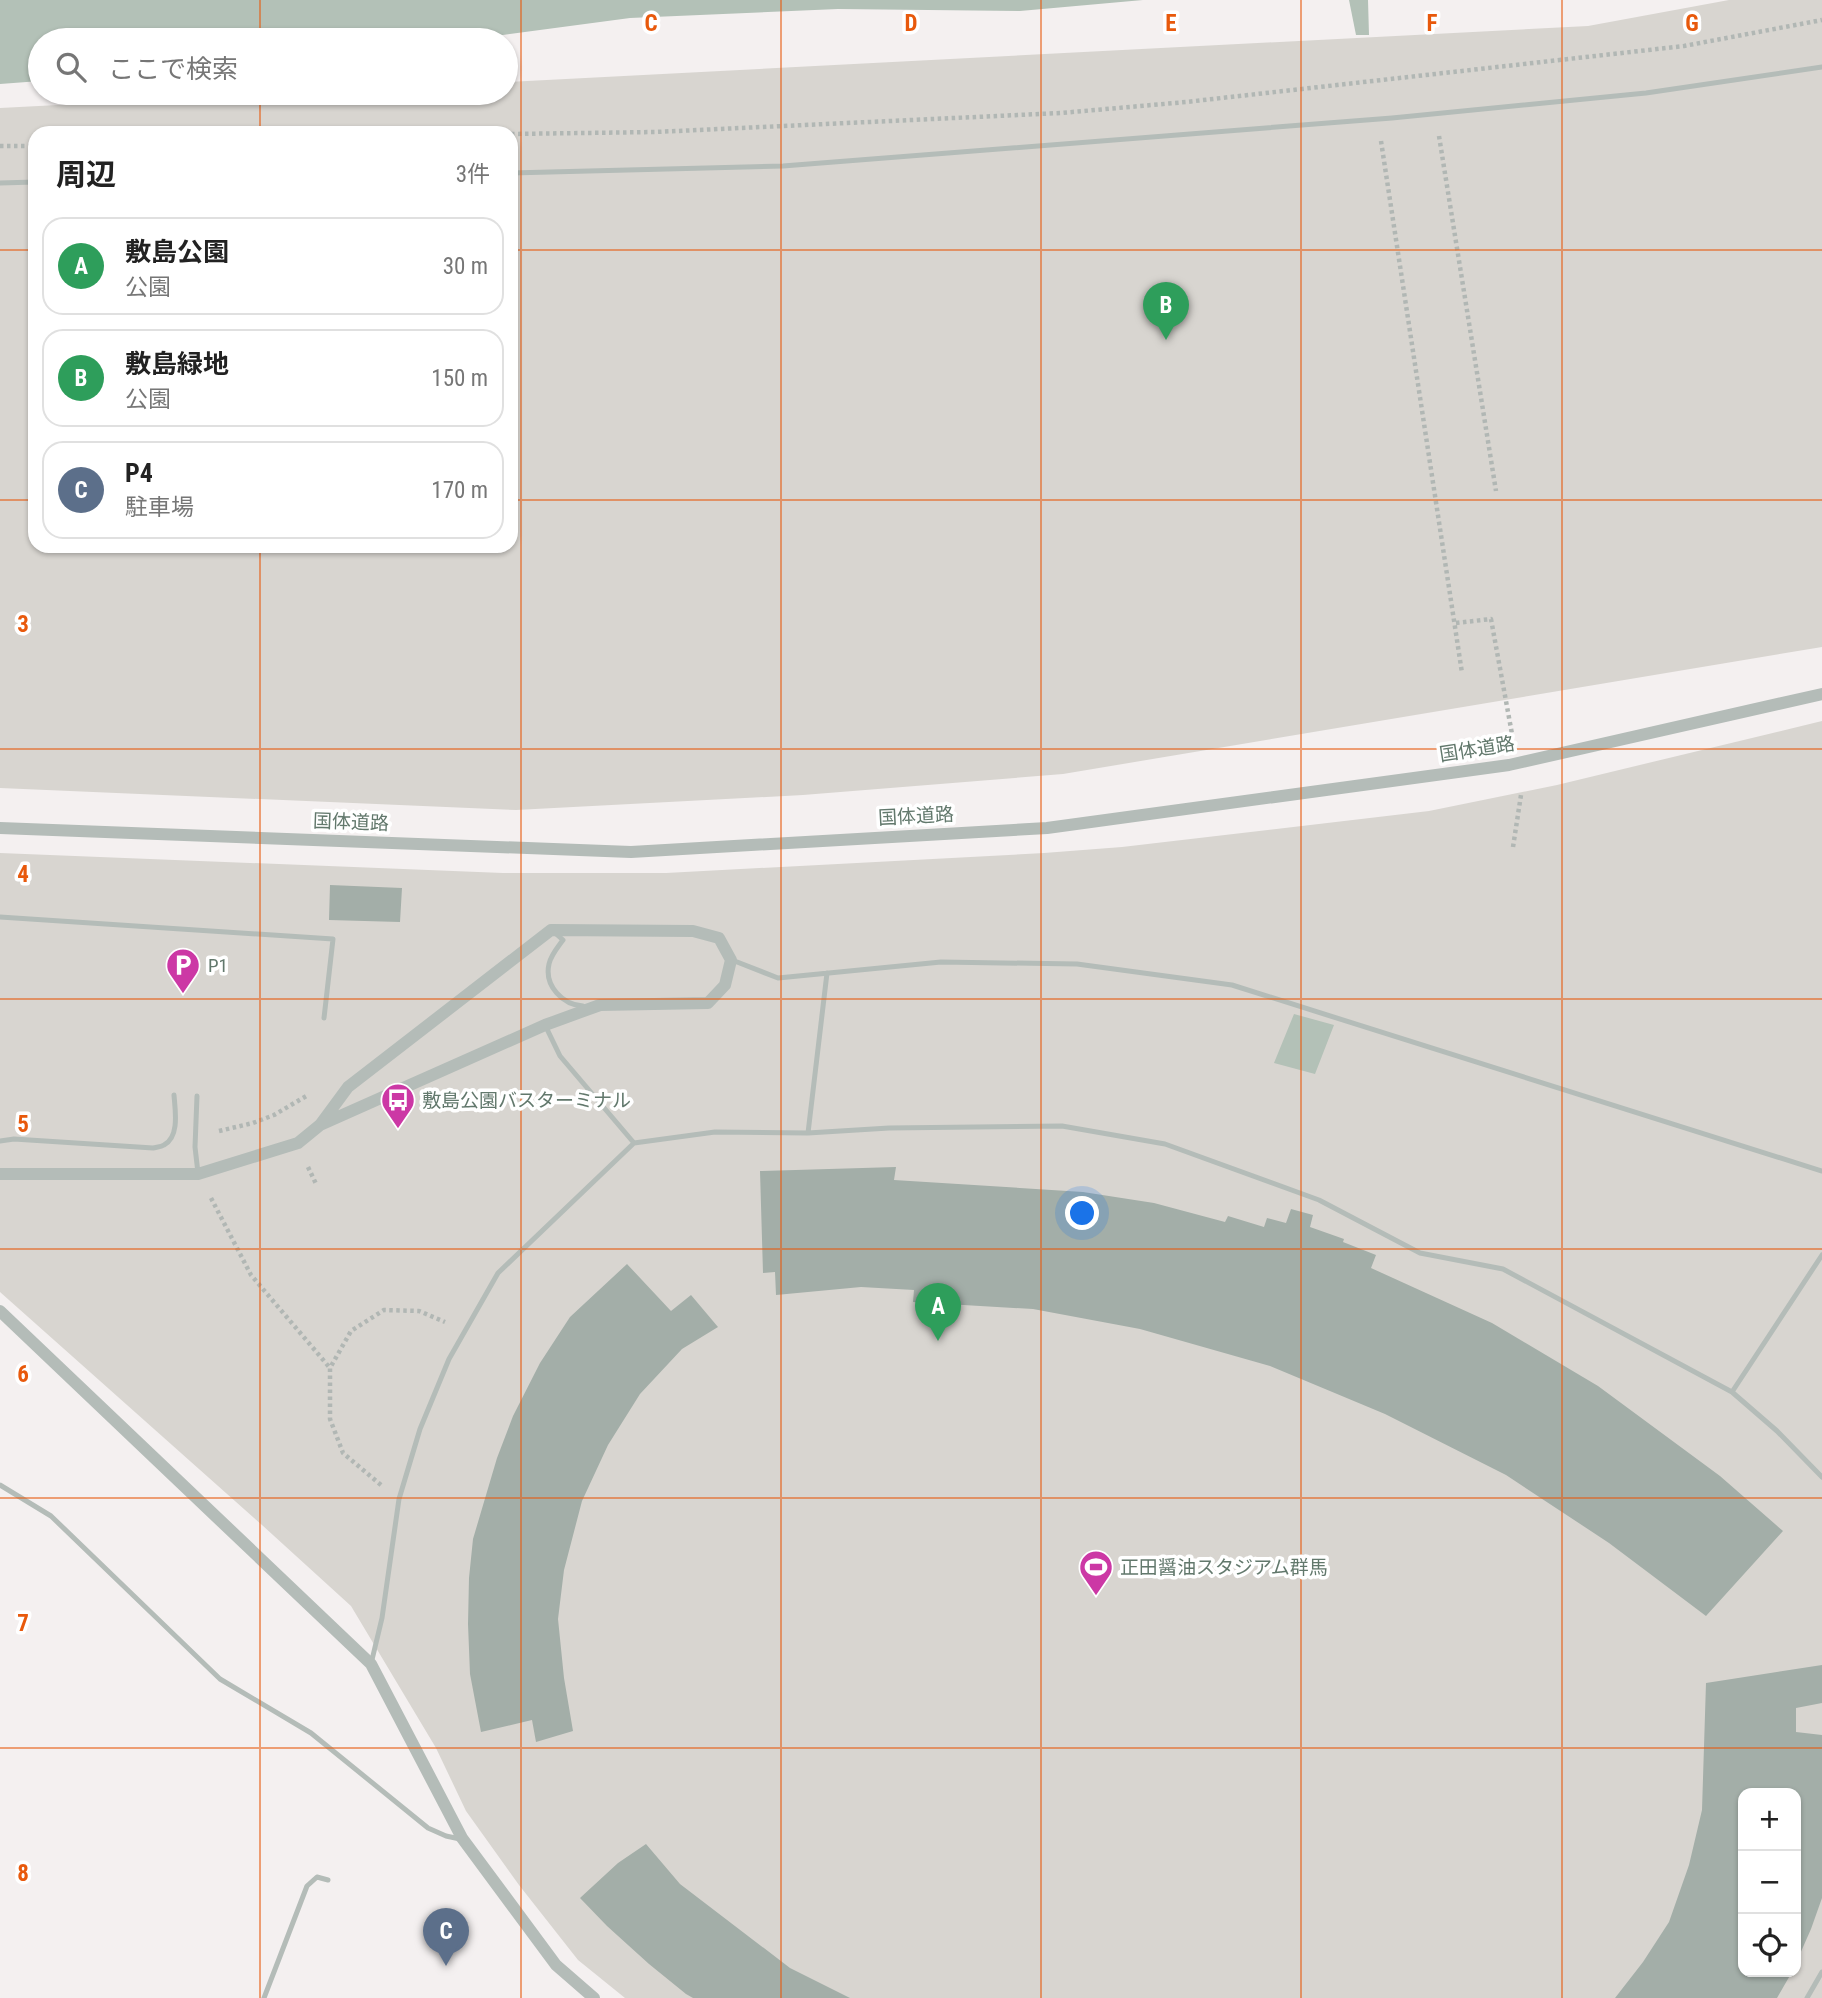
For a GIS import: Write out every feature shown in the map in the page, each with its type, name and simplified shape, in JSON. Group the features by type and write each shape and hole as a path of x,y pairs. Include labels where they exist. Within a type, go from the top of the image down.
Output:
{"street":[{"name":"国体道路","path":"0,828 631,852 1047,828 1509,765 1822,694"},
{"path":"0,1174 198,1174 298,1143 320,1125 348,1087 551,930 693,931 719,938 732,960 725,985 708,1003 600,1006 545,1025 320,1125"},
{"path":"0,1311 371,1664 462,1838 556,1965 594,1998"}],"lane":[{"path":"518,173 783,166 1378,118 1646,93 1822,67"},
{"path":"0,183 28,182"},
{"path":"0,917 333,939 324,1018"},
{"path":"551,930 563,940 548,965 548,974 559,998 579,1007 600,1006"},
{"path":"732,960 778,978 941,962 1077,964 1232,985 1822,1171"},
{"path":"807,1133 827,973"},
{"path":"545,1025 560,1056 634,1143"},
{"path":"0,1141 14,1139 153,1148 166,1145 172,1138 175,1126 174,1095"},
{"path":"197,1096 195,1147 198,1174"},
{"path":"371,1664 382,1619 399,1499 420,1429 449,1359 498,1273 634,1143 715,1132 807,1133 889,1128 1062,1126 1165,1144 1319,1200 1420,1253 1503,1269 1731,1392 1777,1431 1822,1477"},
{"path":"1731,1392 1822,1255"},
{"path":"0,1485 51,1516 220,1679 311,1733 428,1828 446,1836 462,1838"},
{"path":"264,1998 307,1886 317,1877 328,1880"},
{"path":"1807,1998 1822,1972"}],"path":[{"path":"518,134 655,132 1048,113 1186,102 1684,46 1822,20"},
{"path":"1435,113 1496,491"},
{"path":"1378,118 1462,673"},
{"path":"0,146 28,146"},
{"path":"1456,623 1491,619 1512,734"},
{"path":"1513,848 1521,795"},
{"path":"219,1131 274,1115 310,1094"},
{"path":"308,1167 317,1186"},
{"path":"198,1174 251,1275 330,1368"},
{"path":"399,1499 343,1453 330,1419 330,1368 351,1331 384,1310 419,1311 465,1331"}],"shaded area":[{"path":"0,0 1143,0 1020,11 838,9 630,18 518,33 518,28 28,28 28,82 0,84"},
{"path":"1349,0 1368,0 1369,35 1356,35"},
{"path":"1729,0 1822,0 1822,647 1063,774 803,795 516,810 0,788 0,108 58,105 518,105 518,81 1588,26"},
{"path":"1822,721 1822,1998 625,1998 578,1960 466,1811 436,1748 351,1606 0,1292 0,853 503,873 666,873 1122,847 1429,811 1557,785"},
{"path":"1294,1014 1334,1025 1315,1074 1274,1063"}],"building":[{"path":"330,885 402,888 400,922 329,920"},
{"path":"896,1167 894,1180 1083,1192 1154,1203 1225,1222 1228,1216 1264,1227 1267,1218 1286,1223 1291,1209 1313,1215 1310,1227 1344,1239 1343,1242 1376,1255 1371,1268 1492,1323 1598,1386 1720,1476 1783,1531 1706,1616 1609,1543 1506,1475 1385,1414 1270,1366 1140,1329 1033,1309 913,1302 914,1290 861,1287 776,1295 775,1272 763,1273 760,1171"},
{"path":"627,1264 671,1311 691,1295 718,1327 682,1349 640,1394 608,1445 582,1501 564,1570 558,1619 573,1731 536,1742 532,1720 481,1732 470,1674 469,1578 473,1539 497,1458 513,1416 540,1363 570,1317"},
{"path":"1822,1665 1822,1703 1796,1708 1796,1732 1822,1735 1822,1898 1801,1952 1801,1788 1738,1788 1738,1977 1789,1977 1777,1998 1615,1998 1669,1922 1689,1865 1702,1810 1706,1683"},
{"path":"646,1844 680,1884 790,1968 850,1998 693,1998 686,1994 607,1926 580,1898 618,1863"}],"place":[{"name":"敷島緑地","path":"1166,340"},
{"name":"P1","path":"183,995"},
{"name":"敷島公園バスターミナル","path":"398,1130"},
{"name":"敷島公園","path":"938,1341"},
{"name":"正田醤油スタジアム群馬","path":"1096,1597"},
{"name":"P4","path":"446,1966"}]}
